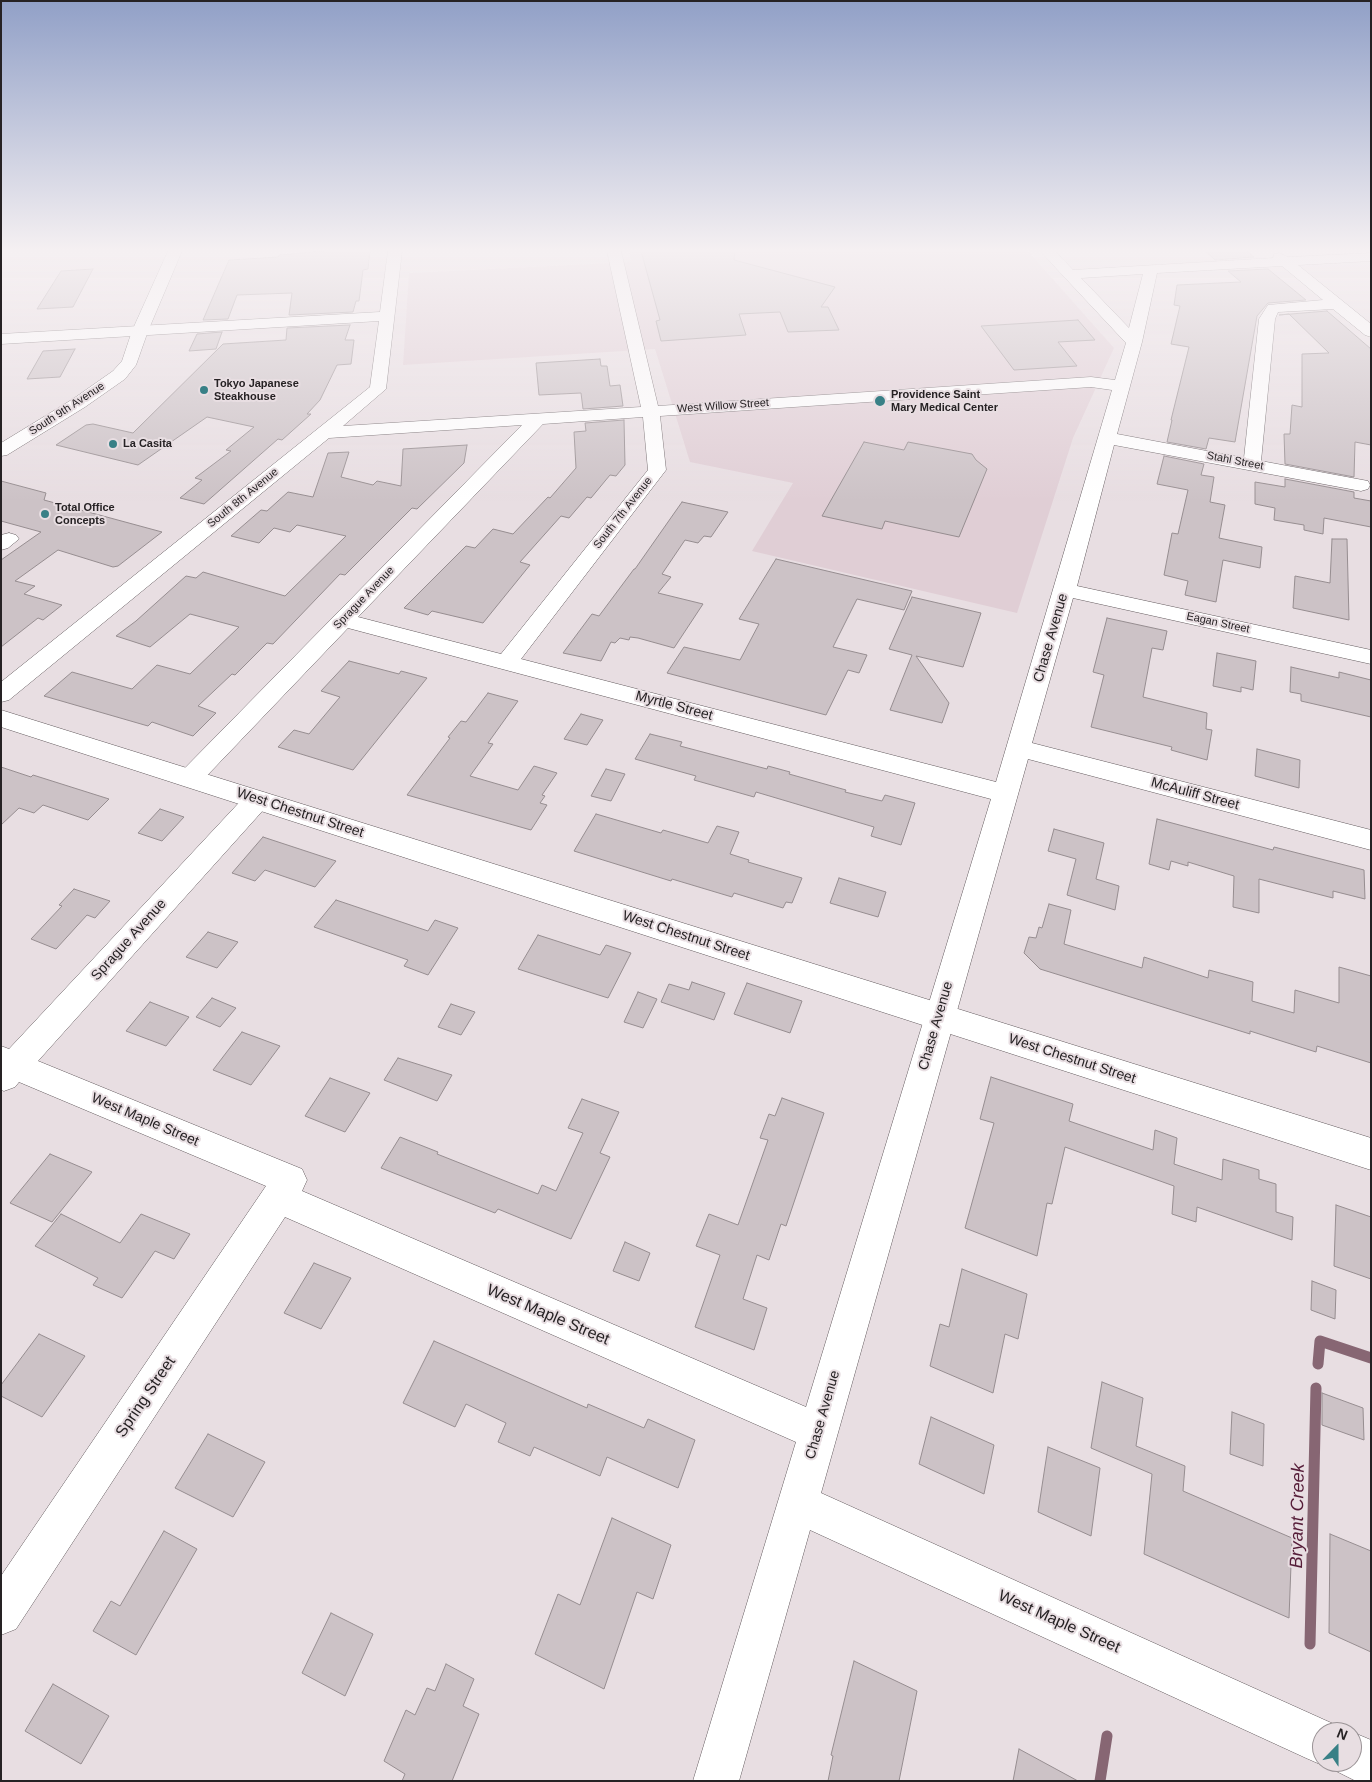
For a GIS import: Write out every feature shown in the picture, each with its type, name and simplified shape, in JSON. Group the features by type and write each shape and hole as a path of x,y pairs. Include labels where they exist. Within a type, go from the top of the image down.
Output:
{"street":[{"path":"1,339 85,334"},
{"name":"South 9th Avenue","path":"1,451 119,375 130,362 139,334"},
{"name":"South 8th Avenue","path":"1,694 378,389 386,334"},
{"name":"South 7th Avenue","path":"508,662 657,470 650,411 633,334"},
{"path":"1127,334 1134,342"},
{"name":"Chase Avenue","path":"716,1781 939,1016 1066,590 1136,334"},
{"path":"1252,464 1265,334"},
{"name":"West Willow Street","path":"323,433 1091,382 1122,386"},
{"name":"Sprague Avenue","path":"190,778 538,419"},
{"name":"Stahl Street","path":"1108,438 1361,484"},
{"name":"Eagan Street","path":"1066,590 1371,657"},
{"name":"Myrtle Street","path":"343,620 1005,794"},
{"name":"West Chestnut Street","path":"1,718 1371,1154"},
{"name":"McAuliff Street","path":"1018,748 1371,840"},
{"name":"Sprague Avenue","path":"6,1068 257,800"},
{"name":"West Maple Street","path":"6,1068 284,1189 818,1432"},
{"name":"Spring Street","path":"1,1614 284,1189"},
{"name":"West Maple Street","path":"797,1503 1312,1737"}],"shaded area":[{"name":"Providence Saint Mary Medical Center","path":"405,334 1102,334 1114,348 1073,438 1017,613 752,551 793,483 690,462 655,349 403,365"}],"building":[{"path":"197,334 221,334 216,349 189,351"},
{"path":"286,334 347,334 345,340 354,340 351,364 337,365 320,400 307,414 311,414 282,440 278,439 204,504 180,498 202,480 195,478 231,451 226,450 254,427 207,417 138,465 56,445 86,425 93,424 133,433 223,344 286,340"},
{"path":"659,334 746,335 661,341"},
{"path":"987,334 1090,334 1095,340 1058,342 1077,366 1014,370"},
{"path":"1173,334 1254,334 1235,442 1209,438 1206,449 1167,442 1189,347 1171,344"},
{"path":"1310,334 1354,334 1371,349 1371,445 1355,442 1354,477 1285,464 1284,434 1290,434 1292,405 1302,407 1302,354 1329,353"},
{"path":"75,349 60,377 27,379 43,351"},
{"path":"600,359 601,366 607,366 610,386 620,385 623,406 583,409 581,393 539,395 536,363"},
{"path":"624,420 625,465 616,476 610,475 591,498 587,497 569,518 561,516 520,562 530,565 483,623 432,611 428,615 404,608 466,546 475,548 493,529 513,534 548,497 550,498 576,468 574,432 586,431 585,423"},
{"path":"864,442 904,450 908,442 972,454 987,469 959,537 885,521 882,529 822,516"},
{"path":"467,445 464,463 417,509 412,508 345,575 340,574 273,644 267,643 235,675 232,674 198,706 216,713 193,736 152,722 148,726 44,696 72,672 132,689 157,665 190,674 239,627 190,614 150,647 116,636 136,621 186,576 196,578 203,572 285,596 346,536 297,525 290,532 274,528 259,543 231,536 261,510 267,511 288,492 313,497 328,453 349,452 341,477 373,485 377,481 401,486 403,449"},
{"path":"1164,456 1204,464 1201,475 1214,477 1210,502 1225,505 1219,538 1262,547 1260,568 1223,560 1216,602 1185,595 1188,581 1164,575 1172,533 1178,534 1188,490 1157,484"},
{"path":"1285,479 1354,492 1354,498 1371,501 1371,527 1324,518 1323,534 1304,530 1304,525 1274,520 1275,508 1255,504 1255,482 1285,487"},
{"path":"1,481 46,493 44,500 162,532 118,566 113,567 58,550 15,581 35,586 24,594 62,605 43,620 38,618 1,647 1,560 41,532 1,521"},
{"path":"682,502 728,512 711,537 704,536 698,543 685,540 662,574 671,577 658,593 703,604 674,648 630,637 629,640 620,638 615,643 611,642 601,661 563,653 592,614 599,616"},
{"path":"1332,539 1347,539 1349,620 1293,608 1295,576 1330,583"},
{"path":"776,559 912,591 904,610 857,599 833,647 867,655 859,673 848,670 826,715 667,673 684,647 740,660 759,624 739,619"},
{"path":"912,597 981,613 963,667 916,656 949,703 942,723 890,710 912,655 889,649"},
{"path":"1107,618 1167,631 1163,650 1152,648 1143,697 1207,713 1206,729 1212,730 1207,760 1171,750 1172,747 1091,727 1104,675 1093,672"},
{"path":"1217,653 1256,661 1253,690 1241,687 1241,692 1213,686"},
{"path":"349,661 399,674 401,671 427,678 353,770 278,747 294,730 309,734 340,697 321,691"},
{"path":"1291,667 1339,678 1339,672 1371,680 1371,717 1301,701 1301,694 1290,692"},
{"path":"488,693 518,701 488,743 493,744 470,776 518,790 534,766 557,773 542,795 545,796 540,803 547,805 531,830 407,795 450,738 448,737 461,721 466,722"},
{"path":"581,714 603,720 587,745 564,739"},
{"path":"650,734 682,742 680,746 767,769 768,766 790,772 789,774 846,790 845,792 882,801 885,795 915,803 901,845 871,836 874,827 756,792 754,797 694,780 696,776 635,759"},
{"path":"1257,749 1300,760 1299,788 1255,776"},
{"path":"1,767 109,799 88,820 43,805 34,813 19,808 1,825"},
{"path":"606,769 625,774 611,801 591,796"},
{"path":"160,809 184,817 162,841 138,833"},
{"path":"596,814 661,833 663,830 708,843 717,826 739,832 730,854 749,860 748,862 802,878 792,903 786,902 783,908 734,893 732,897 672,879 671,881 574,851"},
{"path":"1157,819 1273,850 1274,847 1364,870 1365,899 1333,891 1333,898 1259,879 1259,913 1233,907 1234,876 1188,862 1188,866 1171,861 1169,870 1149,864"},
{"path":"1054,829 1104,843 1096,879 1119,886 1115,910 1067,895 1076,859 1048,851"},
{"path":"263,837 336,861 315,887 265,870 255,881 232,873"},
{"path":"839,878 886,892 878,917 830,903"},
{"path":"74,889 110,901 95,918 87,915 56,949 31,939 62,906 59,905"},
{"path":"336,900 428,931 435,920 458,928 428,975 404,966 408,960 314,927"},
{"path":"1049,904 1071,910 1064,944 1142,968 1144,957 1208,978 1209,970 1253,982 1252,1001 1294,1013 1295,990 1339,1003 1339,967 1371,976 1371,1063 1317,1046 1316,1052 1250,1031 1250,1034 1040,969 1024,953 1029,937 1036,938 1039,927 1042,928"},
{"path":"208,932 238,942 217,968 186,957"},
{"path":"538,935 600,955 606,945 631,953 608,998 518,969"},
{"path":"692,982 725,993 714,1020 661,1002 669,984 689,990"},
{"path":"747,983 802,1001 790,1033 734,1014"},
{"path":"638,992 657,999 643,1028 624,1022"},
{"path":"212,998 236,1008 220,1027 196,1017"},
{"path":"150,1002 189,1017 166,1046 126,1031"},
{"path":"451,1004 475,1012 461,1035 438,1027"},
{"path":"242,1032 280,1046 251,1085 213,1070"},
{"path":"398,1058 452,1075 437,1101 384,1080"},
{"path":"991,1077 1073,1104 1069,1121 1153,1150 1155,1130 1177,1138 1174,1164 1222,1180 1223,1159 1259,1170 1259,1179 1276,1184 1276,1212 1293,1217 1292,1240 1197,1207 1196,1222 1172,1214 1174,1186 1065,1147 1052,1204 1047,1203 1037,1256 965,1228 994,1123 980,1119"},
{"path":"330,1078 370,1093 345,1132 305,1116"},
{"path":"782,1098 824,1113 786,1226 781,1224 769,1260 757,1255 743,1299 767,1308 754,1350 695,1327 720,1255 696,1246 709,1214 738,1225 768,1140 760,1138 769,1114 775,1116"},
{"path":"582,1099 619,1112 600,1153 610,1157 571,1239 498,1209 495,1213 381,1168 400,1137 438,1152 437,1154 538,1194 542,1185 556,1191 583,1133 568,1128"},
{"path":"50,1154 92,1172 52,1222 10,1203"},
{"path":"1336,1205 1371,1217 1371,1279 1334,1266"},
{"path":"61,1214 120,1243 141,1214 190,1234 174,1259 155,1251 122,1298 93,1285 98,1278 35,1246"},
{"path":"625,1242 650,1253 639,1281 613,1271"},
{"path":"314,1263 351,1278 321,1329 284,1313"},
{"path":"962,1269 1027,1294 1018,1339 1005,1334 993,1393 930,1366 940,1324 949,1327"},
{"path":"1312,1281 1336,1290 1335,1319 1311,1310"},
{"path":"39,1334 85,1356 42,1417 1,1396 1,1385"},
{"path":"434,1341 587,1408 588,1404 644,1428 648,1419 695,1440 678,1488 607,1457 600,1476 534,1447 530,1456 498,1442 506,1423 466,1404 455,1427 403,1403"},
{"path":"1102,1382 1143,1398 1136,1446 1185,1466 1183,1491 1292,1538 1289,1618 1144,1554 1152,1474 1091,1448"},
{"path":"1322,1393 1363,1408 1364,1440 1322,1425"},
{"path":"1232,1412 1264,1424 1263,1466 1230,1454"},
{"path":"931,1417 994,1445 984,1494 919,1464"},
{"path":"208,1434 265,1462 233,1517 175,1488"},
{"path":"1048,1447 1100,1468 1091,1536 1038,1512"},
{"path":"612,1518 671,1545 653,1599 637,1592 604,1689 535,1654 558,1594 580,1605"},
{"path":"164,1531 197,1549 136,1655 93,1631 111,1601 120,1606"},
{"path":"1330,1534 1371,1551 1371,1652 1329,1633"},
{"path":"331,1613 373,1634 345,1696 302,1673"},
{"path":"854,1661 917,1691 899,1781 828,1781 833,1756 831,1755"},
{"path":"446,1664 474,1679 463,1706 479,1714 452,1781 402,1781 405,1774 384,1761 406,1710 415,1715 427,1688 435,1691"},
{"path":"53,1684 109,1716 81,1764 25,1731"},
{"path":"1019,1749 1078,1781 1013,1781"}],"waterway":[{"name":"Bryant Creek","path":"1318,1364 1320,1341 1371,1358"},
{"name":"Bryant Creek","path":"1310,1644 1316,1388"},
{"name":"Bryant Creek","path":"1100,1781 1107,1736"}],"place":[{"name":"Tokyo Japanese Steakhouse","path":"204,390"},
{"name":"Providence Saint Mary Medical Center","path":"880,401"},
{"name":"La Casita","path":"113,444"},
{"name":"Total Office Concepts","path":"45,514"}]}
